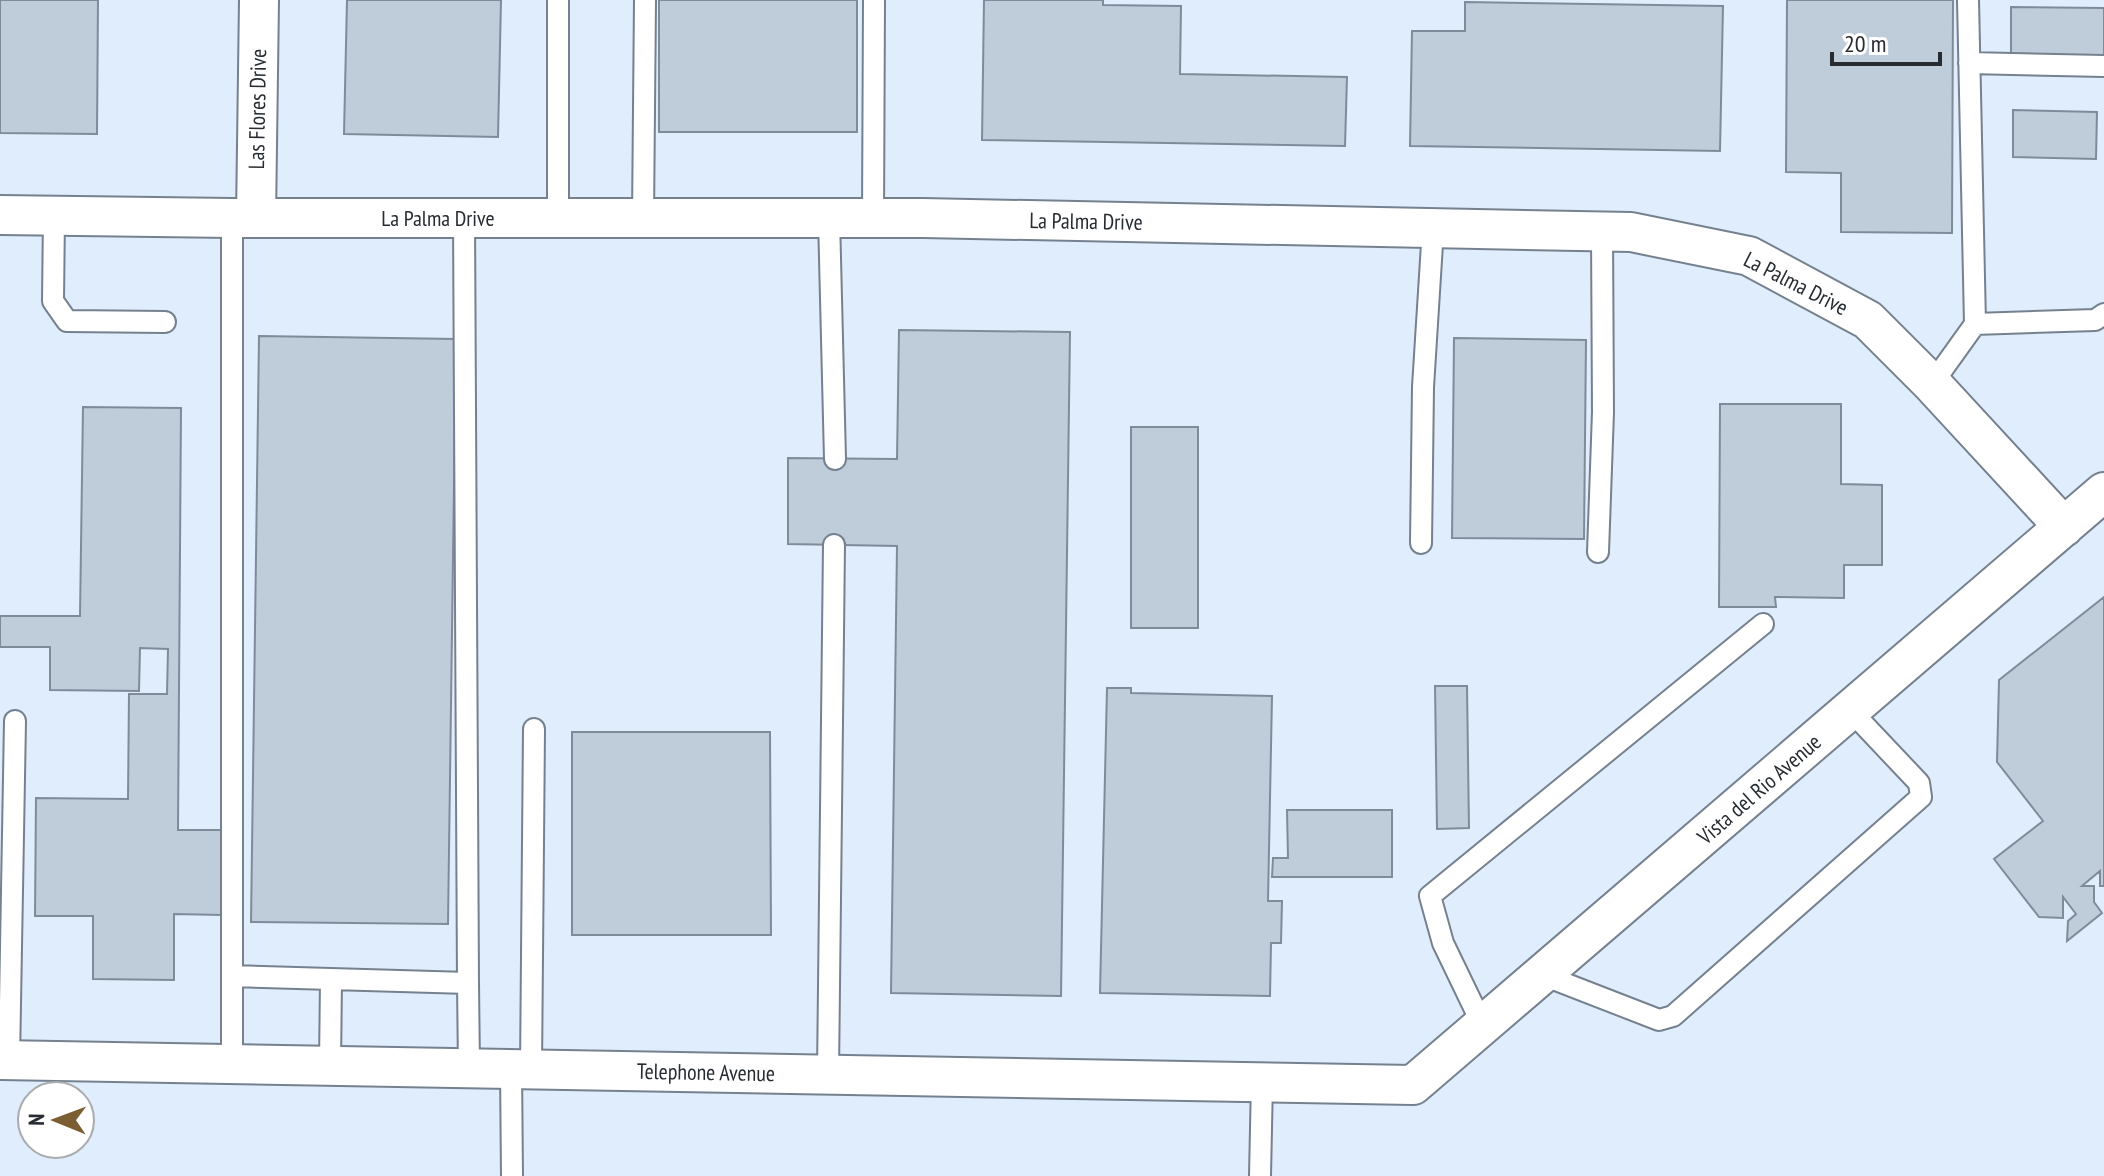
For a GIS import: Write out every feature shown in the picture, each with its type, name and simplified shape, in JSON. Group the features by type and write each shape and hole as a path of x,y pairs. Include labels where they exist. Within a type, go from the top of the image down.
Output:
{"street":[{"name":"Las Flores Drive","path":"244,218 259,0"},
{"name":"La Palma Drive","path":"0,215 873,218 1631,232 1749,256 1868,320 1932,384 2064,527"},
{"name":"Vista del Rio Avenue","path":"1413,1085 2104,492"},
{"name":"Telephone Avenue","path":"4,1060 1413,1085"}],"lane":[{"path":"558,0 558,218"},
{"path":"643,218 645,0"},
{"path":"873,218 874,0"},
{"path":"1932,384 1975,324 1968,0"},
{"path":"1969,63 2104,66"},
{"path":"54,215 53,301 67,321 165,322"},
{"path":"232,1064 244,218"},
{"path":"464,218 469,1068"},
{"path":"829,218 835,459"},
{"path":"1421,543 1423,387 1433,228"},
{"path":"1598,552 1603,412 1602,231"},
{"path":"1975,324 2095,320 2104,314"},
{"path":"828,1074 834,545"},
{"path":"1483,1026 1443,943 1430,896 1763,624"},
{"path":"1543,975 1659,1020 1673,1016 1921,797 1919,783 1850,710"},
{"path":"4,1060 15,721"},
{"path":"512,1176 521,1069 534,729"},
{"path":"232,976 468,983"},
{"path":"330,1065 331,980"},
{"path":"1260,1176 1262,1081"}],"building":[{"path":"0,0 98,0 97,134 0,133"},
{"path":"347,0 501,0 498,137 344,134"},
{"path":"659,0 857,0 857,132 659,132"},
{"path":"984,0 1103,0 1103,5 1181,6 1180,74 1347,77 1345,146 982,140"},
{"path":"1787,0 1953,0 1952,233 1841,232 1841,173 1786,172"},
{"path":"1465,2 1723,6 1720,151 1410,146 1412,31 1465,31"},
{"path":"2011,7 2104,8 2104,55 2011,55"},
{"path":"2013,110 2097,112 2096,159 2013,157"},
{"path":"899,330 1070,332 1061,996 891,993 897,546 788,544 788,458 897,459"},
{"path":"259,336 456,339 448,924 251,922"},
{"path":"1454,338 1586,340 1584,539 1452,538"},
{"path":"1720,404 1841,404 1841,484 1882,485 1882,565 1844,565 1844,598 1775,597 1776,607 1719,607"},
{"path":"83,407 181,408 178,830 223,830 222,915 174,914 174,980 93,979 93,916 35,916 36,798 128,799 129,694 167,694 168,649 140,648 139,691 50,690 50,647 0,647 0,616 80,616"},
{"path":"1131,427 1198,427 1198,628 1131,628"},
{"path":"2104,597 2104,886 2100,886 2100,871 2082,886 2094,886 2094,902 2102,913 2067,941 2068,921 2076,914 2063,897 2063,918 2039,917 1994,859 2043,821 1997,762 1999,680"},
{"path":"1435,686 1467,686 1469,828 1437,829"},
{"path":"1107,688 1131,688 1131,693 1272,696 1268,901 1282,901 1281,943 1271,943 1270,996 1100,993"},
{"path":"572,732 770,732 771,935 572,935"},
{"path":"1287,810 1392,810 1392,877 1272,877 1273,858 1288,858"}]}
